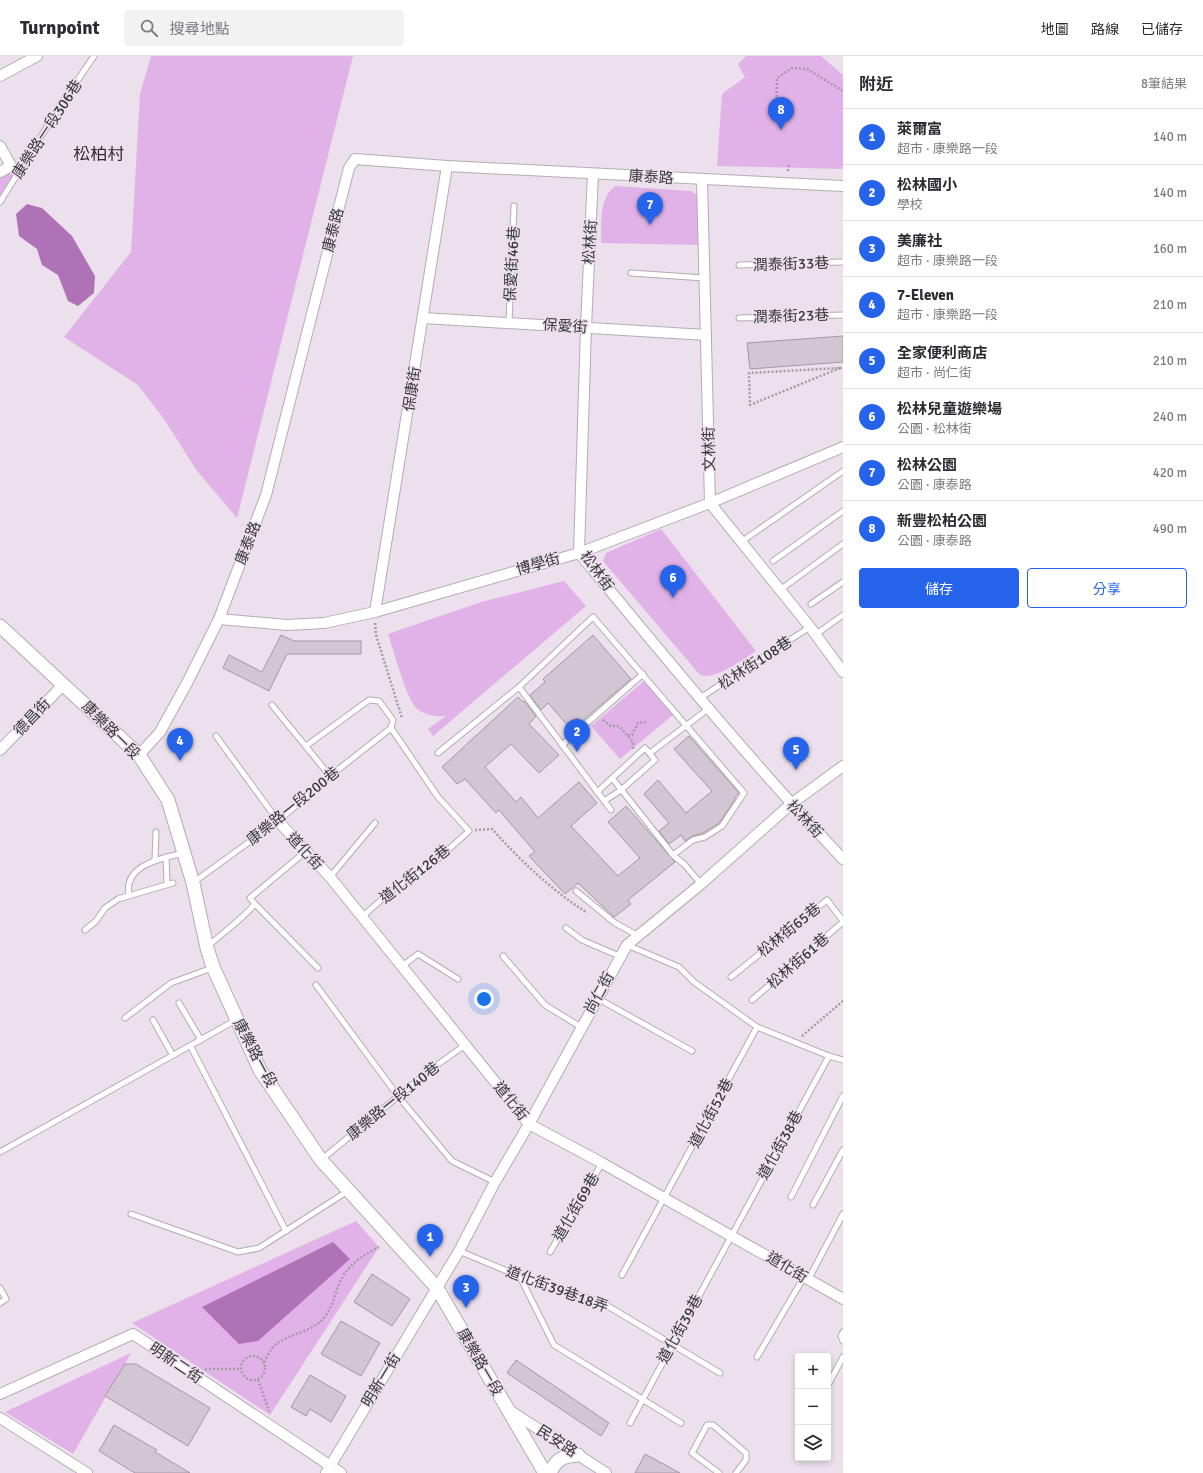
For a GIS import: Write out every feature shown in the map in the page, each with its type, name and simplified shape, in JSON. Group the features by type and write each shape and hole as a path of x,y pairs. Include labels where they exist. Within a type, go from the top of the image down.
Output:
{"street":[{"path":"0,76 37,56"},
{"path":"0,146 11,166 0,172"},
{"name":"康泰路","path":"139,755 160,732 187,683 218,620 266,495 349,168 355,159 447,166 843,186"},
{"name":"保康街","path":"375,612 424,318 447,166"},
{"name":"松林街","path":"593,174 586,327 580,553 708,709 791,804 843,859"},
{"name":"文林街","path":"702,180 710,503"},
{"name":"保愛街","path":"424,318 706,335"},
{"name":"博學街","path":"218,620 287,626 324,623 375,612 580,553 710,503 843,447"},
{"path":"710,503 813,631 843,672"},
{"name":"康樂路一段","path":"0,626 139,755 168,800 185,852 207,948 213,967 260,1070 322,1160 437,1288 545,1473"},
{"name":"德昌街","path":"0,750 64,684"},
{"name":"尚仁街","path":"437,1288 627,945 637,935 701,884 791,804 843,766"},
{"name":"道化街","path":"278,821 305,852 330,877 361,918 529,1124 731,1234 843,1299"},
{"name":"明新一街","path":"328,1469 437,1288"},
{"name":"明新二街","path":"0,1394 133,1334 328,1469 341,1473"},
{"name":"民安路","path":"508,1409 606,1473"},
{"path":"0,1418 87,1473"},
{"path":"550,1473 554,1462 566,1455 578,1455"}],"lane":[{"name":"康樂路一段306巷","path":"0,202 94,56"},
{"name":"保愛街46巷","path":"509,322 514,206"},
{"name":"潤泰街33巷","path":"740,265 843,262"},
{"path":"631,273 704,278"},
{"name":"潤泰街23巷","path":"739,318 843,315"},
{"path":"741,542 843,472"},
{"path":"773,561 843,511"},
{"path":"780,590 843,544"},
{"path":"811,604 843,582"},
{"name":"松林街108巷","path":"700,698 813,631 843,615"},
{"path":"438,753 519,687 593,617 744,793 726,822 716,832 693,840 673,855"},
{"path":"562,745 643,674"},
{"path":"519,687 596,792 611,810"},
{"path":"306,746 369,700 378,701 393,720 391,728 438,796 469,831"},
{"path":"272,706 330,776"},
{"path":"650,753 708,709"},
{"name":"康樂路一段200巷","path":"193,882 278,821 330,776 391,728"},
{"path":"216,736 278,821"},
{"path":"596,792 645,748 650,753 655,760 621,790 604,801"},
{"path":"612,778 673,855 701,884"},
{"path":"330,877 375,823"},
{"name":"道化街126巷","path":"361,918 390,892 439,858 469,831"},
{"path":"155,860 156,832"},
{"path":"129,895 127,888 129,879 140,869 155,860 185,852"},
{"path":"305,852 250,898 318,968"},
{"path":"84,930 96,921 105,908 118,899 170,883 166,857"},
{"path":"576,892 615,923 637,935"},
{"name":"松林街65巷","path":"731,977 827,900 843,922"},
{"path":"207,948 223,932 242,918 255,904"},
{"name":"松林街61巷","path":"752,1000 843,922"},
{"path":"566,928 582,940 620,956"},
{"path":"627,945 679,967 694,982 758,1027 829,1056 843,1060"},
{"path":"401,967 418,954 458,979"},
{"path":"502,956 545,1005 581,1027"},
{"path":"125,1018 171,983 213,967"},
{"path":"316,985 398,1096 452,1161 495,1182"},
{"path":"597,998 692,1051"},
{"path":"179,1004 202,1040"},
{"path":"153,1020 172,1054"},
{"path":"0,1152 172,1054 191,1047 236,1020"},
{"name":"道化街52巷","path":"622,1275 758,1027"},
{"name":"康樂路一段140巷","path":"322,1160 430,1070 465,1045"},
{"path":"191,1047 286,1231"},
{"name":"道化街38巷","path":"731,1234 829,1056"},
{"path":"791,1196 843,1096"},
{"path":"813,1205 843,1150"},
{"name":"道化街69巷","path":"550,1252 602,1163"},
{"path":"131,1214 238,1252 259,1248 348,1190"},
{"path":"757,1357 806,1278 843,1214"},
{"name":"道化街39巷","path":"630,1423 731,1234"},
{"name":"道化街39巷18弄","path":"459,1250 520,1277 601,1302 672,1346 720,1373"},
{"path":"520,1277 554,1345 682,1423"},
{"path":"0,1288 6,1299 0,1303"},
{"path":"843,1332 841,1336 843,1341"},
{"path":"831,1379 843,1357"},
{"path":"719,1473 692,1452 707,1425 713,1425 746,1453 746,1460 736,1473"}],"path":[{"path":"776,121 777,78 792,68 807,69 843,90"},
{"path":"788,171 789,164"},
{"path":"842,368 764,400 750,405 749,373 842,368"},
{"path":"375,612 376,635 402,717 391,728"},
{"path":"596,715 611,726 619,726 633,742 632,748 637,756"},
{"path":"627,736 632,735 638,723 646,722"},
{"path":"469,831 492,828 511,850 538,875 568,901 587,912"},
{"path":"796,1042 843,1001"},
{"path":"264,1362 273,1347 290,1336 310,1328 322,1320 332,1305 340,1282 349,1267 378,1247"},
{"path":"240,1369 243,1361 249,1356 258,1356 264,1362 265,1370 258,1380"},
{"path":"202,1369 240,1369"},
{"path":"240,1369 246,1379 258,1380"},
{"path":"258,1380 270,1415"}],"shaded area":[{"path":"151,56 353,56 237,518 197,471 164,419 138,385 64,337 131,252 140,94"},
{"path":"746,56 821,56 843,75 843,169 717,166 722,94 745,77 738,64"},
{"path":"12,169 16,171 0,196 0,177"},
{"path":"615,186 691,191 697,195 700,245 601,243 601,220 603,205 610,191"},
{"path":"27,204 42,208 72,236 95,276 94,293 78,306 68,301 58,275 42,265 37,249 19,236 16,214"},
{"path":"661,529 756,651 737,664 721,672 706,676 700,675 603,561 606,553"},
{"path":"564,581 586,606 433,736 428,729 446,716 435,716 417,709 405,685 388,634 481,602"},
{"path":"644,681 673,715 620,759 591,726"},
{"path":"356,1221 379,1247 270,1415 132,1323"},
{"path":"333,1242 350,1259 258,1341 239,1344 202,1307"},
{"path":"131,1353 73,1454 5,1412"}],"building":[{"path":"843,336 843,362 750,369 747,343"},
{"path":"281,635 294,641 361,641 361,654 287,654 269,691 223,668 229,655 262,672"},
{"path":"593,635 631,679 581,722 577,718 568,726 548,703 541,710 530,695 545,682 543,679"},
{"path":"518,697 523,702 524,701 536,716 529,724 559,755 539,773 511,744 485,767 516,802 521,797 538,818 579,782 597,803 571,826 618,876 640,858 608,822 626,806 675,862 628,900 631,904 614,917 578,883 565,894 529,856 535,852 499,810 496,813 465,779 457,784 442,767"},
{"path":"689,736 739,793 719,823 703,833 692,836 685,841 681,835 669,844 659,831 669,823 644,794 658,780 686,813 712,791 674,749"},
{"path":"372,1274 410,1299 392,1326 354,1302"},
{"path":"341,1321 380,1343 361,1376 321,1354"},
{"path":"516,1360 609,1423 601,1436 507,1373"},
{"path":"125,1364 136,1364 210,1408 188,1446 105,1396"},
{"path":"310,1375 346,1396 331,1422 310,1409 306,1416 291,1407"},
{"path":"114,1425 157,1450 155,1452 190,1473 135,1473 99,1451"},
{"path":"645,1454 680,1473 635,1473"}],"place":[{"name":"新豐松柏公園","path":"781,130"},
{"name":"松林公園","path":"650,225"},
{"name":"松林兒童遊樂場","path":"673,598"},
{"name":"松林國小","path":"577,752"},
{"name":"7-Eleven","path":"180,761"},
{"name":"全家便利商店","path":"796,770"},
{"name":"萊爾富","path":"430,1257"},
{"name":"美廉社","path":"466,1308"}],"district":[{"name":"松柏村","path":"99,154"}]}
